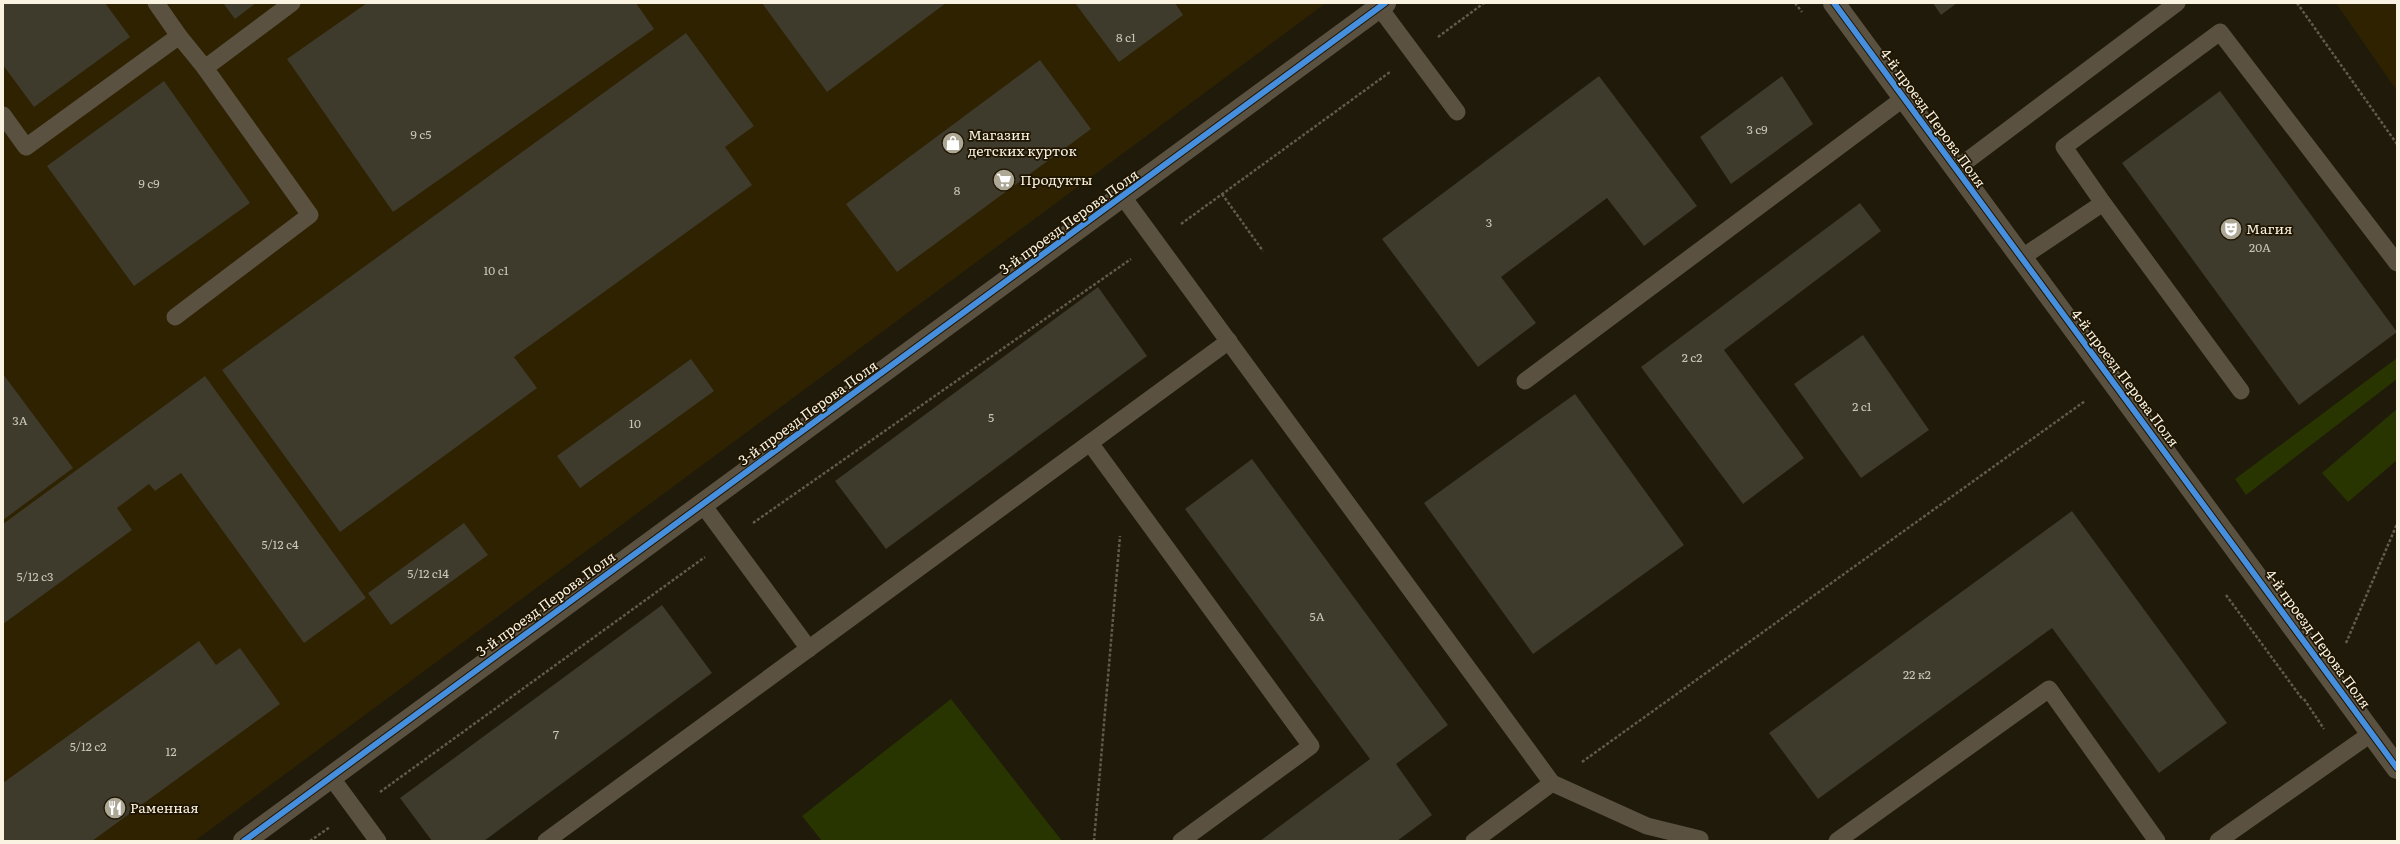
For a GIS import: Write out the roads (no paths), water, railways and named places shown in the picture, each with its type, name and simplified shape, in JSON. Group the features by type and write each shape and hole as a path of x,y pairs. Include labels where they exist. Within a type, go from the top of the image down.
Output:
{"street":[{"name":"4-й проезд Перова Поля","path":"1834,3 2397,768"},
{"name":"3-й проезд Перова Поля","path":"255,838 331,777 1124,197 1382,5"}],"lane":[{"path":"156,3 205,68 310,215 175,317"},
{"path":"205,68 292,3"},
{"path":"1956,169 2177,3"},
{"path":"1382,5 1414,55 1457,112"},
{"path":"2241,390 2103,203 2064,147 2220,32 2397,263"},
{"path":"3,115 26,147 180,36"},
{"path":"1525,381 1904,98"},
{"path":"1124,197 1552,784 1647,826 1700,839"},
{"path":"2021,258 2103,203"},
{"path":"555,838 809,649 1229,341"},
{"path":"1090,443 1311,746 1181,841"},
{"path":"703,505 809,649"},
{"path":"1837,841 2049,689 2157,841"},
{"path":"2218,841 2372,733"},
{"path":"331,777 378,841"},
{"path":"1474,841 1552,784"}],"place":[{"name":"Магазин детских курток","path":"953,143"},
{"name":"Продукты","path":"1004,180"},
{"name":"Магия","path":"2231,229"},
{"name":"Раменная","path":"115,808"}]}
